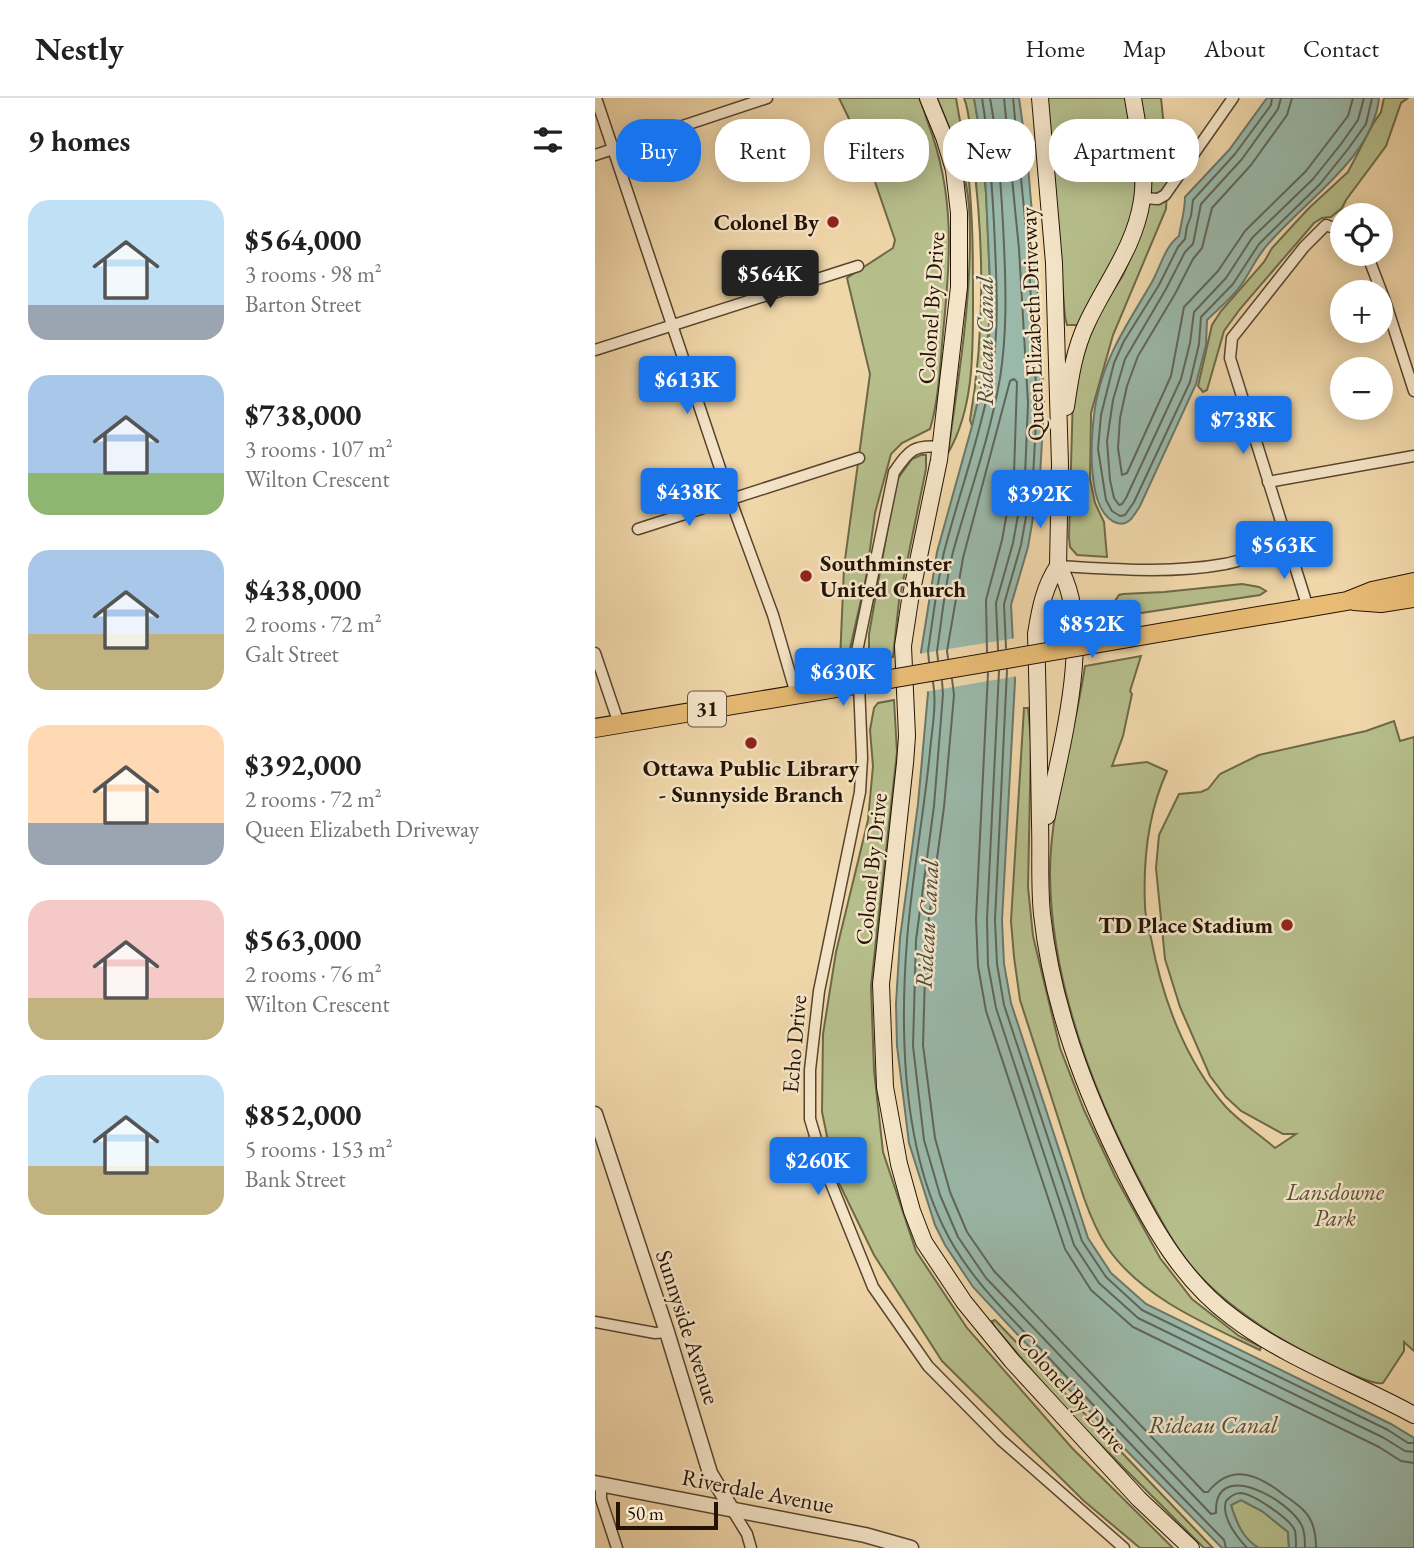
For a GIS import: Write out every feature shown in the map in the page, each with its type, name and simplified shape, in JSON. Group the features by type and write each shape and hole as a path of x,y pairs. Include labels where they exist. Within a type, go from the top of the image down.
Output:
{"main road":[{"name":"Colonel By Drive","path":"927,98 944,137 954,170 960,213 959,287 941,447 903,646 907,736 881,984 885,1087 898,1164 924,1242 964,1302 1021,1371 1139,1499 1191,1548"},
{"name":"Queen Elizabeth Driveway","path":"1040,98 1055,263 1060,465 1058,566 1067,581 1071,600 1074,666 1041,846"},
{"name":"Queen Elizabeth Driveway","path":"1060,465 1075,356 1091,314 1129,246 1142,198 1142,165 1133,98"},
{"name":"Queen Elizabeth Driveway","path":"1058,566 1049,579 1043,597 1036,634 1040,891 1053,981 1074,1052 1118,1157 1170,1251 1196,1285 1240,1323 1280,1348 1414,1415"},
{"name":"31","path":"595,728 1308,608 1347,601 1414,582"},
{"name":"31","path":"1347,601 1381,603 1414,598"}],"street":[{"path":"596,98 730,498 773,615 796,694"},
{"path":"595,155 767,98"},
{"path":"1142,198 1159,199 1164,195 1233,98"},
{"path":"1308,608 1230,358 1233,338 1304,247 1326,225 1330,226"},
{"path":"595,350 857,266"},
{"path":"1372,266 1414,391"},
{"path":"839,688 854,666 894,472 909,450 925,446 941,447"},
{"path":"1268,482 1414,456"},
{"path":"638,529 859,458"},
{"path":"1058,566 1181,570 1228,564 1288,545"},
{"path":"595,653 619,724"},
{"name":"Echo Drive","path":"859,684 862,758 860,792 819,991 810,1070 810,1119 824,1166 873,1287 928,1366 1001,1440 1124,1548"},
{"name":"Sunnyside Avenue","path":"595,1114 710,1473 747,1534 751,1548"},
{"path":"595,1322 655,1334 667,1332"},
{"path":"598,1483 617,1548"},
{"name":"Riverdale Avenue","path":"598,1483 865,1535 911,1548"}],"green space":[{"path":"839,98 919,98 927,119 849,119"},
{"path":"937,98 956,98 960,119 946,119"},
{"path":"964,98 974,98 978,119 969,119"},
{"path":"1047,98 1127,98 1131,119 1049,119 1049,122"},
{"path":"1140,98 1161,98 1163,119 1140,119"},
{"path":"1384,98 1408,98 1401,103 1386,146 1344,203 1330,203 1330,217 1314,223 1224,331 1207,390 1203,392 1198,386 1212,325 1264,262 1272,248 1308,209 1348,172 1381,112"},
{"path":"929,125 943,176 949,228 939,382 930,429 902,443 891,454 875,513 866,578 847,662 840,661 844,567 870,374 847,278 893,248 895,240 875,182 929,182"},
{"path":"966,182 969,182 971,204 973,340 967,399 957,436 948,453 965,330 969,206"},
{"path":"976,182 985,182 991,303 984,376 972,426 970,420 978,354 981,288"},
{"path":"1054,182 1135,182 1136,201 1116,264 1077,325 1067,325"},
{"path":"1138,182 1167,182 1166,209 1113,335 1091,413 1090,479 1095,503 1104,522 1107,557 1077,555 1070,547 1069,537 1073,395 1081,359 1096,319 1123,275 1137,243"},
{"path":"926,455 926,469 899,601 893,657 872,663 869,656 869,634 896,481 912,459"},
{"path":"1242,584 1266,591 1260,595 1108,618 1109,610 1119,595"},
{"name":"Lansdowne Park","path":"1141,656 1130,691 1132,694 1123,736 1112,766 1147,762 1167,771 1151,820 1145,871 1146,914 1162,983 1187,1049 1211,1089 1232,1113 1275,1148 1296,1134 1283,1134 1241,1111 1226,1097 1210,1076 1180,1007 1165,959 1156,868 1159,835 1179,794 1208,789 1220,774 1259,755 1366,731 1394,721 1400,741 1414,737 1414,1351 1404,1342 1404,1351 1383,1383 1346,1372 1273,1334 1228,1302 1198,1274 1173,1240 1130,1162 1080,1042 1058,959 1052,916 1051,848 1058,796 1085,666"},
{"path":"894,700 897,752 871,986 874,1070 883,1152 916,1251 967,1328 1072,1448 1173,1548 1140,1548 1084,1501 942,1361 874,1255 835,1175 822,1112 823,1034 836,952 868,820 873,766 870,730 874,708 878,703"},
{"path":"1024,708 1028,708 1031,740 1028,887 1033,936 1060,1048 1084,1110 1115,1176 1160,1258 1192,1299 1239,1336 1261,1347 1260,1350 1176,1308 1138,1281 1107,1247 1086,1204 1020,1000 1014,957 1011,921"},
{"path":"995,1320 1213,1548 1204,1548 1066,1410 994,1326 992,1321"},
{"path":"1241,1500 1262,1511 1288,1532 1289,1548 1259,1548 1249,1541 1241,1530 1231,1505"}],"water":[{"name":"Rideau Canal","path":"974,98 1019,98 1022,119 978,119"},
{"path":"1267,98 1379,98 1374,120 1349,161 1279,232 1261,253 1237,290 1207,320 1206,345 1196,384 1140,506 1128,522 1117,523 1106,516 1094,485 1092,446 1101,381 1120,338 1152,282 1166,251 1179,236 1185,197 1229,150"},
{"name":"Rideau Canal","path":"985,182 1029,182 1044,403 1040,477 1028,547 1011,605 1015,681 1002,920 1004,964 1011,1003 1088,1238 1111,1273 1146,1304 1391,1424 1414,1438 1414,1548 1289,1548 1288,1532 1262,1511 1241,1500 1231,1505 1235,1518 1244,1535 1259,1548 1222,1548 973,1287 935,1225 909,1143 897,1046 896,1004 900,938 918,804 928,693 921,652 937,552 984,376 991,303"}],"pier":[{"path":"1016,638 1018,676 924,692 918,654"}],"place":[{"name":"Colonel By","path":"833,222"},
{"name":"Southminster United Church","path":"806,576"},
{"name":"Ottawa Public Library - Sunnyside Branch","path":"751,743"},
{"name":"TD Place Stadium","path":"1287,925"}]}
